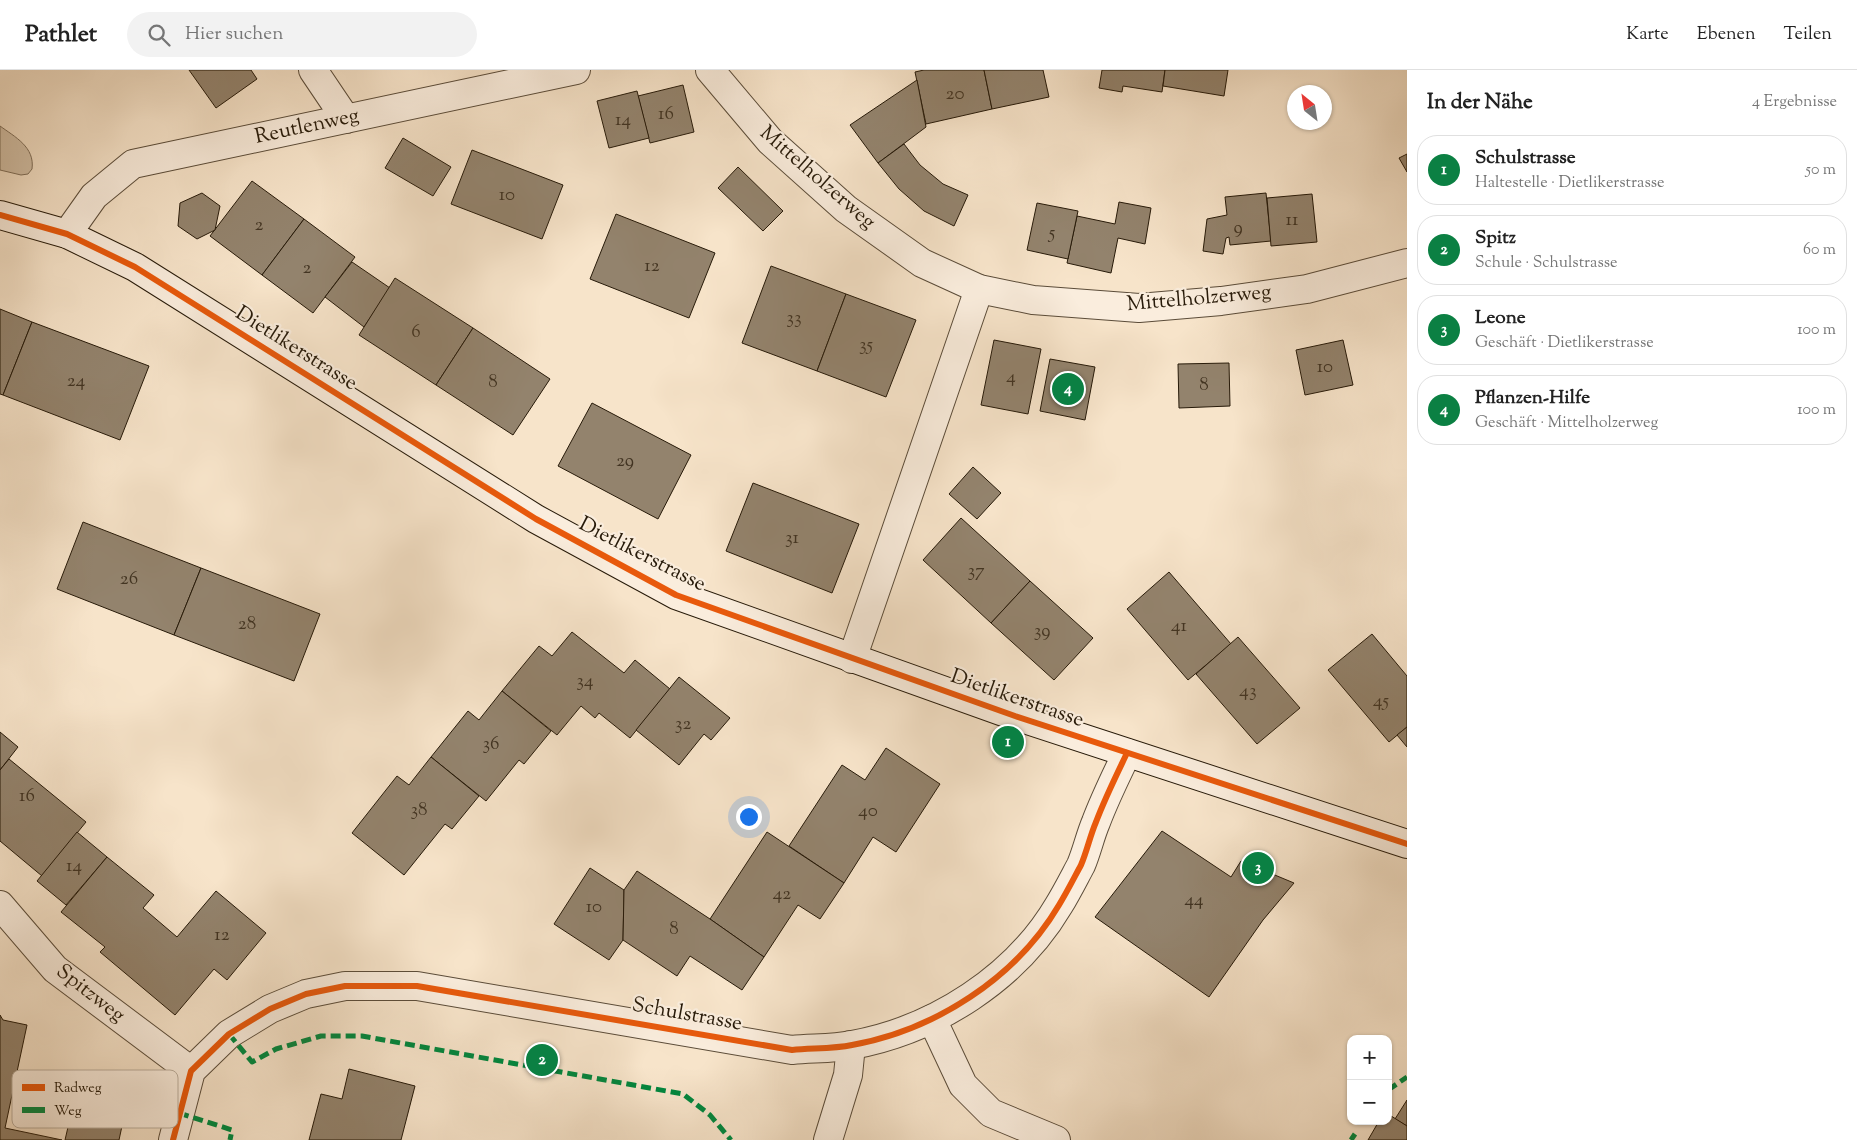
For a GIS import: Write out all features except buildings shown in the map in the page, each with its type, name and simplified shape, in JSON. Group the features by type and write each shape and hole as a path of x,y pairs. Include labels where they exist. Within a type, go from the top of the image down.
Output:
{"street":[{"path":"313,70 346,119"},
{"name":"Reutlenweg","path":"67,234 94,196 133,164 576,70"},
{"name":"Mittelholzerweg","path":"710,70 770,141 846,209 922,262 979,289 1033,300 1138,308 1221,301 1307,289 1407,263"},
{"name":"Dietlikerstrasse","path":"0,215 67,234 136,267 536,519 676,595 978,704 1407,844"},
{"path":"852,659 979,289"},
{"name":"Schulstrasse","path":"190,1071 229,1034 270,1009 306,994 345,986 417,986 792,1050 851,1045 894,1034 932,1020 976,993 1008,967 1037,936 1059,906 1081,864 1096,823 1127,753"},
{"name":"Spitzweg","path":"0,905 55,969 190,1071"},
{"path":"932,1020 963,1084 991,1113 1056,1140"},
{"path":"828,1140 848,1075 851,1045"},
{"path":"178,1120 190,1071"}],"shaded area":[{"path":"0,126 23,143 27,149 32,161 32,169 28,174 21,175 0,170"}],"marked path":[{"path":"229,1034 252,1062 276,1049 321,1036 362,1036 683,1094 710,1115 731,1140"},
{"path":"1392,1087 1407,1077"},
{"path":"179,1113 232,1130 230,1140"},
{"path":"1351,1140 1355,1134"}],"cycle path":[{"path":"0,215 67,234 135,267 536,519 676,595 1015,716 1407,844"},
{"path":"178,1121 191,1071 229,1034 270,1009 306,994 345,986 417,986 792,1050 852,1045 883,1038 913,1027 943,1013 970,997 1020,956 1041,931 1062,900 1081,865 1099,813 1127,753"},
{"path":"173,1140 176,1128"}],"place":[{"name":"Pflanzen-Hilfe","path":"1068,389"},
{"name":"Schulstrasse","path":"1008,742"},
{"name":"Leone","path":"1258,868"},
{"name":"Spitz","path":"542,1060"}]}
